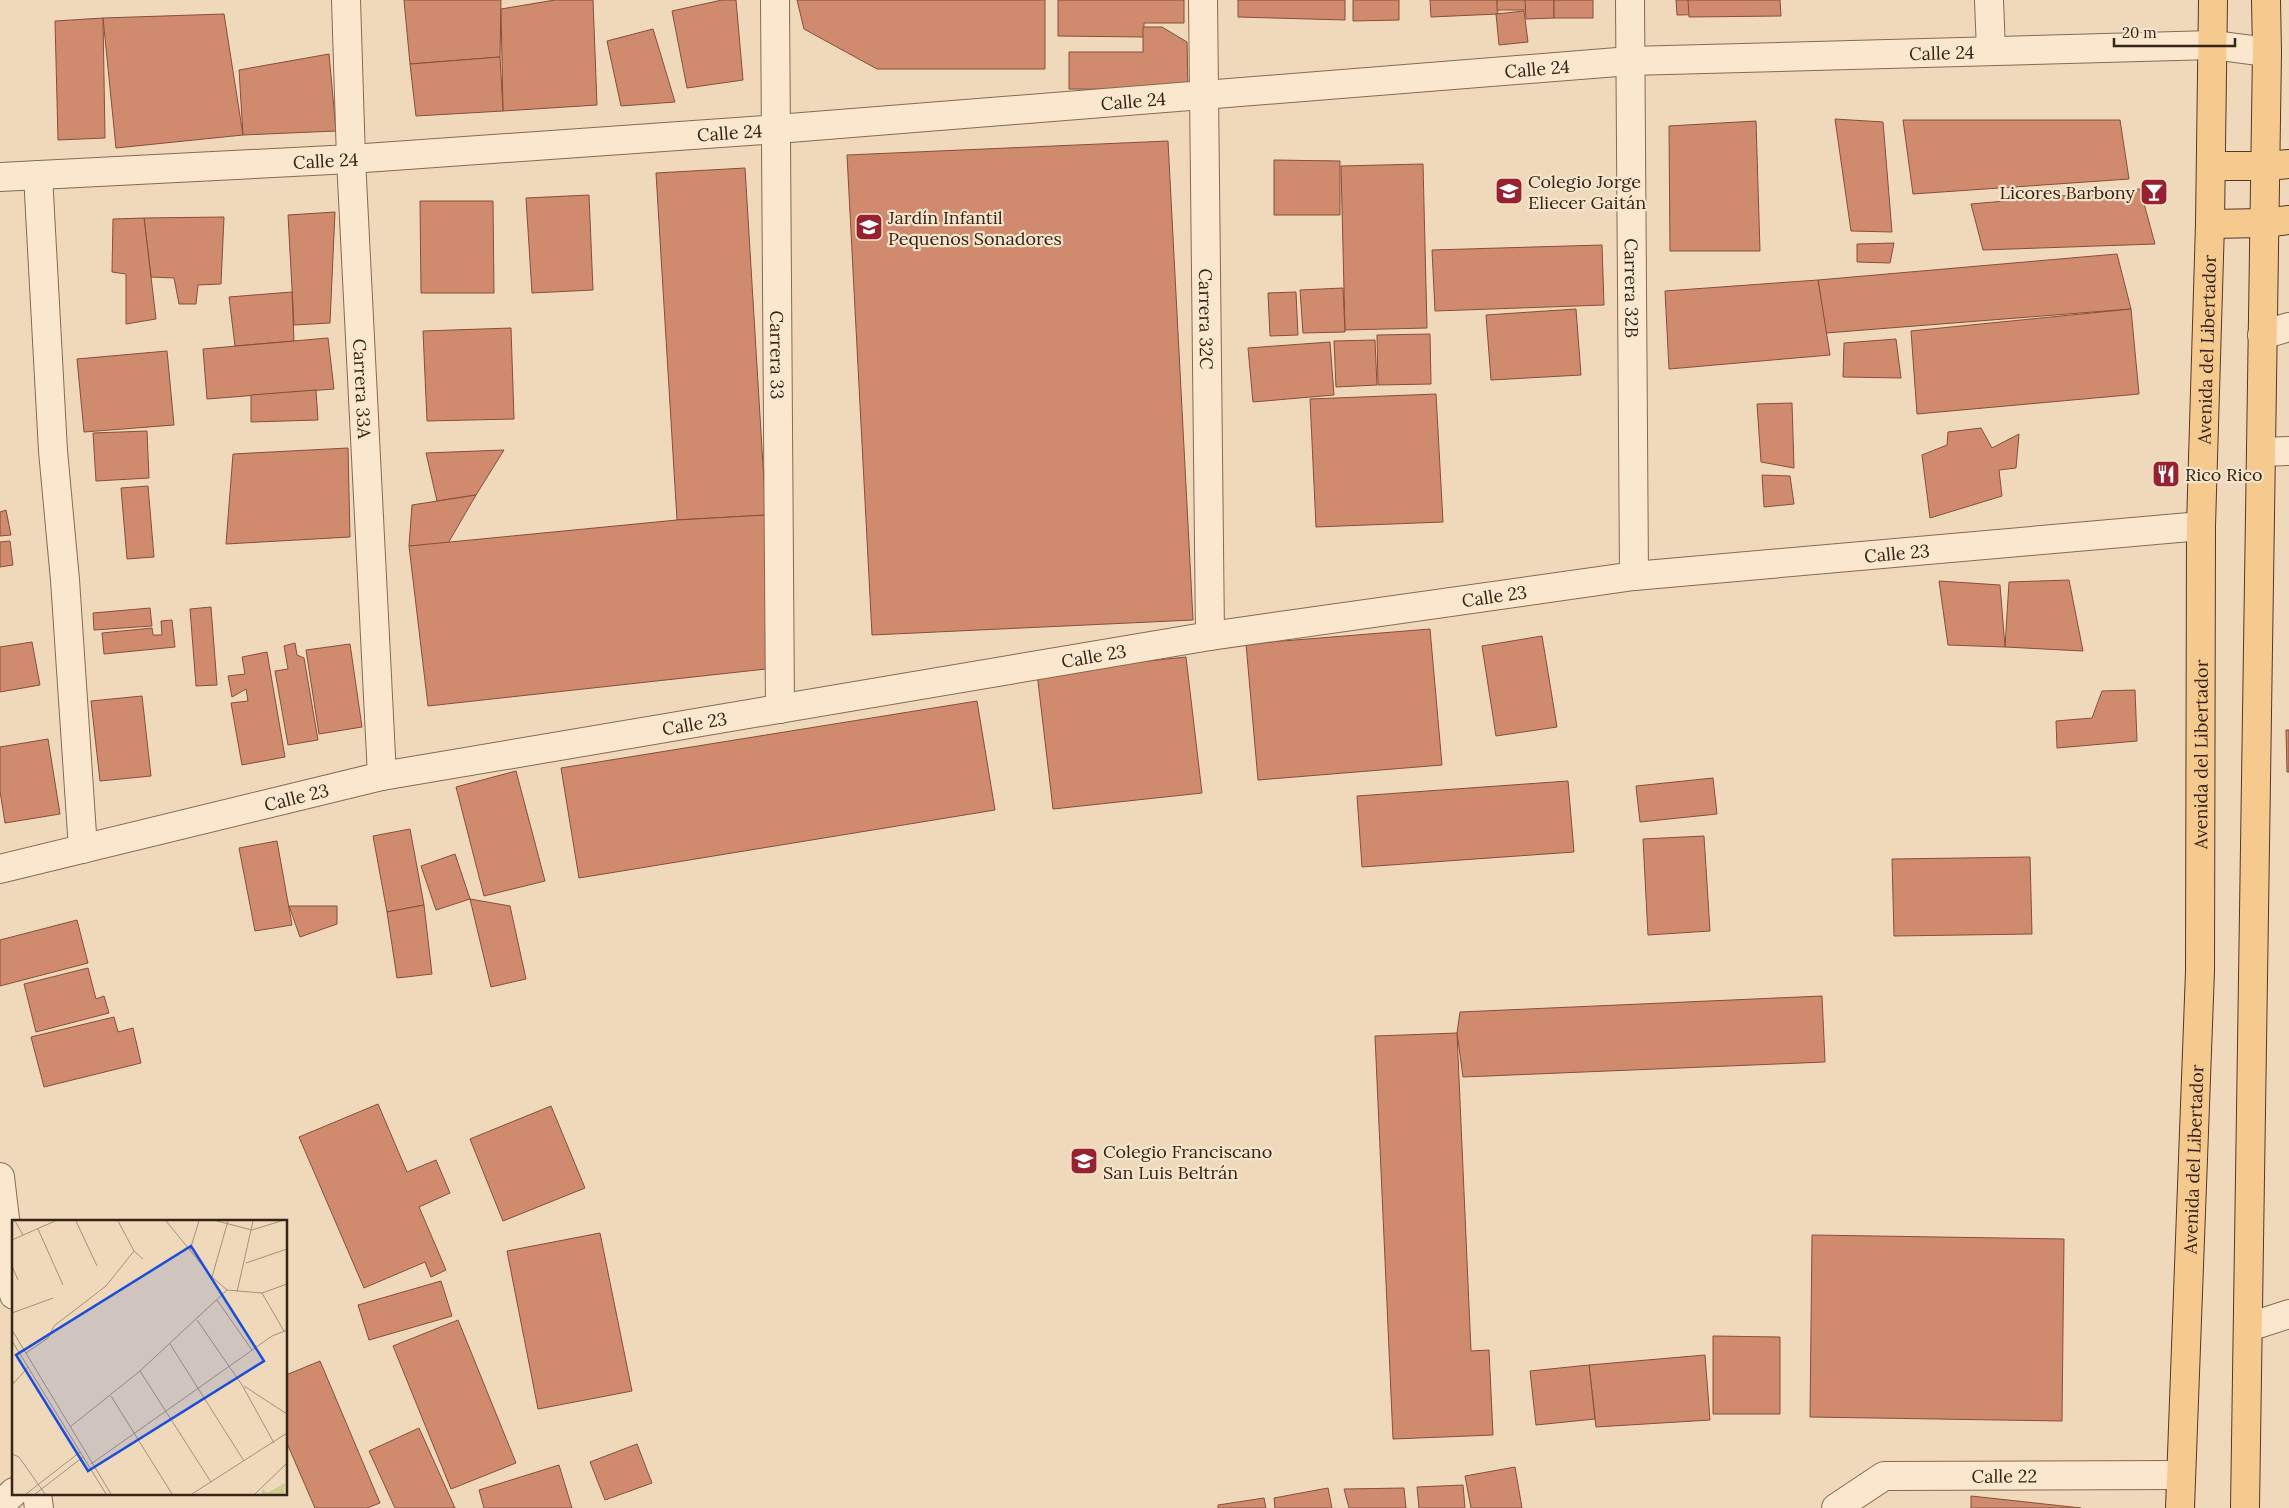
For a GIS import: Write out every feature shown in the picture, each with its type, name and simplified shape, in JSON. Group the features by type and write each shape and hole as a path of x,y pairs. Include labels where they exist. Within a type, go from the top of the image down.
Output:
{"main road":[{"name":"Avenida del Libertador","path":"2180,1508 2200,970 2200,526 2210,224 2213,0"},
{"path":"2245,1508 2262,334 2276,222 2277,165 2267,52 2266,0"},
{"path":"2211,166 2277,165"},
{"path":"2210,224 2276,222"}],"street":[{"name":"Carrera 33A","path":"346,0 351,159 382,776"},
{"name":"Carrera 33","path":"775,0 780,710"},
{"name":"Carrera 32C","path":"1203,0 1210,636"},
{"name":"Carrera 32B","path":"1630,0 1634,576"},
{"path":"1989,0 1991,52"},
{"name":"Calle 24","path":"0,177 351,159 777,129 1630,62 2213,45 2267,52"},
{"path":"38,175 53,451 83,848"},
{"path":"2262,334 2289,327"},
{"path":"2260,452 2289,451"},
{"name":"Calle 23","path":"0,869 382,776 1210,636 1634,576 2200,526"},
{"path":"0,1177 12,1279"},
{"path":"2249,1327 2289,1314"},
{"name":"Calle 22","path":"1836,1508 1884,1476 2181,1475"},
{"path":"0,1505 12,1494"}],"building":[{"path":"404,0 501,0 500,57 410,64"},
{"path":"555,0 593,0 597,105 503,111 501,9"},
{"path":"722,0 736,0 743,80 687,88 672,11"},
{"path":"797,0 1045,0 1045,69 877,69 804,29"},
{"path":"1058,0 1184,0 1184,23 1144,23 1144,37 1058,36"},
{"path":"1238,0 1345,0 1345,20 1238,17"},
{"path":"1353,0 1399,0 1399,20 1353,21"},
{"path":"1430,0 1497,0 1498,14 1431,17"},
{"path":"1497,0 1526,0 1526,10 1497,10"},
{"path":"1525,0 1554,0 1554,18 1526,19"},
{"path":"1554,0 1593,0 1593,18 1554,18"},
{"path":"1676,0 1776,0 1776,13 1677,15"},
{"path":"1688,0 1780,0 1781,16 1689,17"},
{"path":"1524,11 1528,42 1499,45 1496,14"},
{"path":"224,14 243,135 116,148 103,18"},
{"path":"103,18 105,138 58,140 55,21"},
{"path":"1143,27 1162,27 1187,42 1188,90 1069,89 1069,52 1143,52"},
{"path":"653,29 675,102 621,106 607,41"},
{"path":"329,54 336,131 243,135 239,70"},
{"path":"500,57 503,111 416,116 410,64"},
{"path":"1835,119 1883,122 1892,232 1851,231"},
{"path":"1903,120 2120,120 2129,179 1913,194"},
{"path":"1756,121 1760,251 1670,251 1669,126"},
{"path":"1168,141 1193,620 872,635 847,155"},
{"path":"1274,160 1340,161 1340,215 1274,215"},
{"path":"1423,164 1427,328 1345,330 1341,166"},
{"path":"745,168 766,515 677,520 656,173"},
{"path":"2140,189 2155,244 1983,250 1971,204"},
{"path":"589,195 593,290 532,293 526,198"},
{"path":"420,201 493,201 494,293 421,293"},
{"path":"335,212 330,323 294,325 288,215"},
{"path":"224,217 221,284 198,285 196,304 179,304 174,278 151,277 144,218"},
{"path":"144,218 156,319 126,324 126,274 112,272 113,219"},
{"path":"1894,243 1890,263 1857,262 1857,244"},
{"path":"1602,245 1604,305 1435,311 1432,250"},
{"path":"2117,254 2131,309 1826,333 1818,280"},
{"path":"1818,280 1830,355 1669,369 1665,291"},
{"path":"1343,288 1345,332 1303,333 1300,290"},
{"path":"292,292 294,341 235,346 229,297"},
{"path":"1296,292 1298,335 1270,336 1268,293"},
{"path":"1576,309 1581,375 1491,380 1486,315"},
{"path":"2131,309 2139,394 1917,414 1911,331"},
{"path":"511,328 514,419 427,421 423,331"},
{"path":"1430,334 1431,384 1378,385 1377,335"},
{"path":"328,338 334,389 207,399 203,349"},
{"path":"1896,339 1901,378 1843,377 1844,343"},
{"path":"1375,340 1377,385 1336,387 1334,341"},
{"path":"1330,342 1334,395 1253,402 1248,348"},
{"path":"167,351 174,425 84,432 77,359"},
{"path":"316,390 318,420 251,422 251,395"},
{"path":"1436,394 1443,522 1316,527 1310,399"},
{"path":"1792,403 1794,468 1761,462 1757,404"},
{"path":"1981,428 1992,448 2019,434 2016,468 1999,470 2002,496 1930,518 1922,455 1947,445 1948,432"},
{"path":"147,431 149,478 96,481 93,433"},
{"path":"348,448 350,537 226,544 233,454"},
{"path":"504,450 476,495 437,501 426,453"},
{"path":"1762,475 1790,476 1794,504 1764,507"},
{"path":"148,486 154,557 127,559 121,488"},
{"path":"476,495 447,545 409,546 412,505"},
{"path":"6,510 11,535 0,536 0,512"},
{"path":"766,515 775,668 428,706 409,546 677,520"},
{"path":"10,541 13,565 0,567 0,542"},
{"path":"2069,580 2083,651 2005,647 2009,582"},
{"path":"1939,581 2000,585 2005,647 1948,645"},
{"path":"211,607 217,685 196,686 190,609"},
{"path":"150,608 152,626 94,630 93,613"},
{"path":"172,620 175,647 104,654 102,633 152,628 153,635 162,635 161,621"},
{"path":"1430,629 1442,765 1258,780 1246,644"},
{"path":"1542,636 1557,727 1496,736 1482,646"},
{"path":"32,642 40,685 0,692 0,647"},
{"path":"295,643 297,655 304,658 318,740 288,745 275,671 288,669 284,646"},
{"path":"350,644 362,727 319,734 306,650"},
{"path":"267,652 285,757 242,765 231,703 248,701 246,689 232,697 228,676 245,674 242,657"},
{"path":"1186,657 1202,793 1053,809 1037,673"},
{"path":"2135,690 2137,741 2057,748 2056,721 2092,718 2102,691"},
{"path":"142,696 151,776 100,781 91,701"},
{"path":"977,701 995,810 579,878 561,768"},
{"path":"2286,730 2289,730 2289,772 2287,772"},
{"path":"48,739 60,814 5,823 0,791 0,747"},
{"path":"516,771 545,881 484,896 456,787"},
{"path":"1713,778 1717,814 1640,822 1636,786"},
{"path":"1568,781 1574,852 1362,867 1357,796"},
{"path":"410,829 424,905 387,912 373,836"},
{"path":"1704,836 1710,931 1648,935 1643,839"},
{"path":"277,841 292,925 255,931 239,848"},
{"path":"455,854 470,899 436,910 421,866"},
{"path":"2030,857 2032,934 1894,936 1892,859"},
{"path":"470,899 510,906 526,979 491,987"},
{"path":"424,905 432,974 397,978 387,912"},
{"path":"289,906 337,906 337,924 300,937"},
{"path":"77,920 88,963 0,986 0,940"},
{"path":"88,968 96,999 104,996 109,1013 36,1032 24,984"},
{"path":"1822,996 1825,1062 1463,1077 1457,1033 1460,1012"},
{"path":"114,1017 118,1032 133,1028 141,1063 44,1087 31,1037"},
{"path":"1457,1033 1471,1351 1489,1350 1493,1435 1393,1439 1375,1036"},
{"path":"378,1104 407,1172 436,1160 450,1193 419,1207 446,1270 431,1277 425,1262 364,1288 299,1137"},
{"path":"551,1106 585,1188 503,1221 470,1139"},
{"path":"600,1233 632,1391 538,1409 507,1251"},
{"path":"1812,1235 2064,1239 2062,1421 1810,1417"},
{"path":"441,1281 452,1316 369,1340 358,1305"},
{"path":"458,1320 516,1463 451,1489 393,1346"},
{"path":"1713,1336 1780,1337 1780,1414 1713,1414"},
{"path":"1705,1355 1710,1420 1596,1427 1589,1365"},
{"path":"320,1361 380,1503 367,1508 315,1508 288,1446 288,1374"},
{"path":"1589,1365 1595,1419 1536,1425 1530,1371"},
{"path":"419,1428 455,1508 395,1508 369,1451"},
{"path":"637,1444 652,1483 605,1500 590,1462"},
{"path":"559,1465 572,1508 484,1508 479,1490"},
{"path":"1515,1467 1522,1508 1471,1508 1465,1476"},
{"path":"1463,1485 1465,1508 1419,1508 1417,1487"},
{"path":"1328,1488 1332,1508 1275,1508 1274,1498"},
{"path":"1404,1488 1406,1508 1349,1508 1344,1489"},
{"path":"1971,1496 2081,1508 1971,1508"},
{"path":"1264,1498 1266,1508 1218,1508 1218,1505"}],"place":[{"name":"Colegio Jorge Eliecer Gaitán","path":"1509,191"},
{"name":"Licores Barbony","path":"2154,192"},
{"name":"Jardín Infantil Pequenos Sonadores","path":"869,227"},
{"name":"Rico Rico","path":"2166,474"},
{"name":"Colegio Franciscano San Luis Beltrán","path":"1084,1161"}]}
